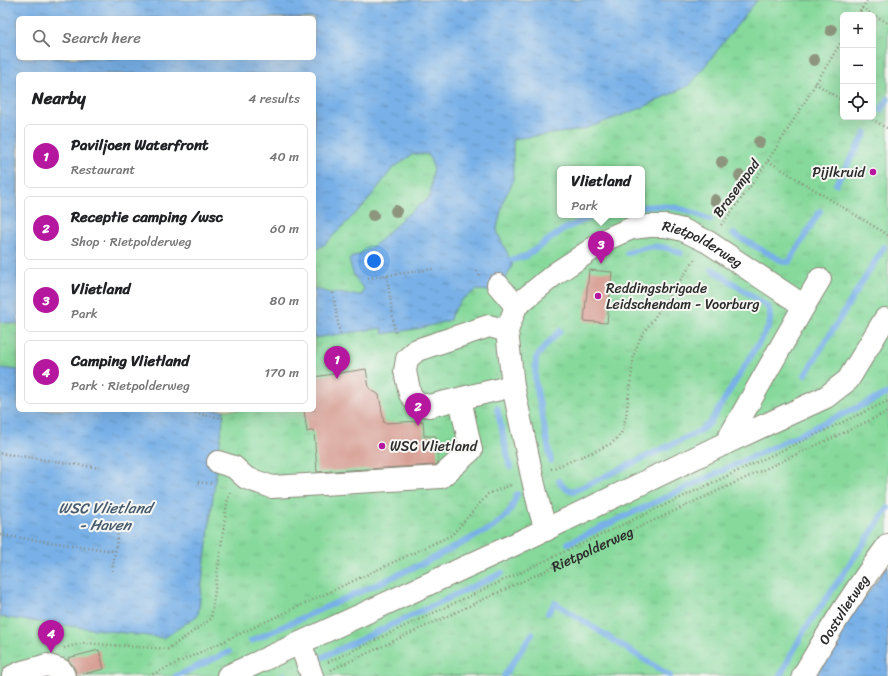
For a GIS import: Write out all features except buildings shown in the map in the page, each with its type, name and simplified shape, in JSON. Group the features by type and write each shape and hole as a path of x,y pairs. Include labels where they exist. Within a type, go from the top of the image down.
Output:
{"street":[{"name":"Rietpolderweg","path":"516,306 555,274 609,238 632,228 666,226 683,230 708,242 804,306"},
{"path":"726,443 820,279"},
{"path":"498,285 516,306 507,331 513,386 532,476 546,530"},
{"path":"507,331 489,326 417,350 407,359 405,371 410,394 417,402 429,406 513,386"},
{"path":"228,676 546,530 726,443 826,397 848,380 883,330"},
{"path":"218,462 234,468 246,478 272,487 441,477 471,450 460,399"},
{"name":"Oostvlietweg","path":"803,676 828,633 865,576 888,545"},
{"path":"300,643 316,673"},
{"path":"0,669 17,674 55,670"}],"path":[{"path":"860,12 867,0"},
{"path":"862,8 888,23"},
{"name":"Brasempad","path":"149,676 452,535 488,494 612,443 621,434 626,417 634,354 640,338 768,161 840,44"},
{"path":"815,83 840,99"},
{"path":"874,120 888,128"},
{"path":"768,161 888,235"},
{"path":"368,278 433,269"},
{"path":"386,276 395,332"},
{"path":"333,293 340,335"},
{"path":"316,673 888,401"},
{"path":"187,412 223,418"},
{"name":"Rietpolderweg","path":"316,673 888,412"},
{"path":"0,453 100,468"},
{"path":"55,670 54,650 84,644 168,649 211,618 229,494 233,486 246,478"},
{"path":"198,482 215,484"},
{"path":"112,571 118,532"},
{"path":"0,535 114,551"}],"green space":[{"path":"0,0 888,0 888,534 794,676 0,676"}],"water":[{"path":"0,0 757,0 690,85 644,107 582,130 513,139 513,182 504,199 497,228 498,234 509,258 512,260 512,266 505,280 489,291 477,290 461,300 451,315 450,320 422,328 383,334 382,328 316,338 316,289 329,293 362,295 364,288 352,271 349,259 375,245 402,219 430,197 433,167 428,154 413,154 392,169 366,203 325,244 316,250 316,72 16,72 16,324 0,322"},
{"name":"WSC Vlietland - Haven","path":"0,368 16,370 16,412 224,412 198,615 164,638 0,617"},
{"path":"888,565 888,676 816,676 844,626"}],"waterway":[{"path":"881,110 888,99"},
{"path":"836,184 866,133"},
{"path":"645,207 660,206 677,208 693,212 710,220"},
{"path":"733,234 784,262 789,262 820,211"},
{"path":"512,260 526,256 564,229 589,218"},
{"path":"627,253 648,247 667,248 681,253"},
{"path":"805,375 884,247"},
{"path":"559,481 565,488 574,491 698,432 710,423 768,328 770,322 768,307 712,269"},
{"path":"551,461 535,380 536,358 560,331"},
{"path":"568,543 888,393"},
{"path":"497,408 510,467"},
{"path":"251,641 426,562 493,527 507,515 517,494"},
{"path":"780,676 804,631 888,508"},
{"path":"323,657 502,573"},
{"path":"548,613 555,603 670,676"},
{"path":"504,676 532,634"},
{"path":"176,676 229,652"}],"place":[{"name":"Pijlkruid","path":"873,172"},
{"name":"Vlietland","path":"601,264"},
{"name":"Reddingsbrigade Leidschendam - Voorburg","path":"598,296"},
{"name":"Paviljoen Waterfront","path":"337,379"},
{"name":"Receptie camping /wsc","path":"418,426"},
{"name":"WSC Vlietland","path":"382,446"},
{"name":"Camping Vlietland","path":"51,653"}]}
